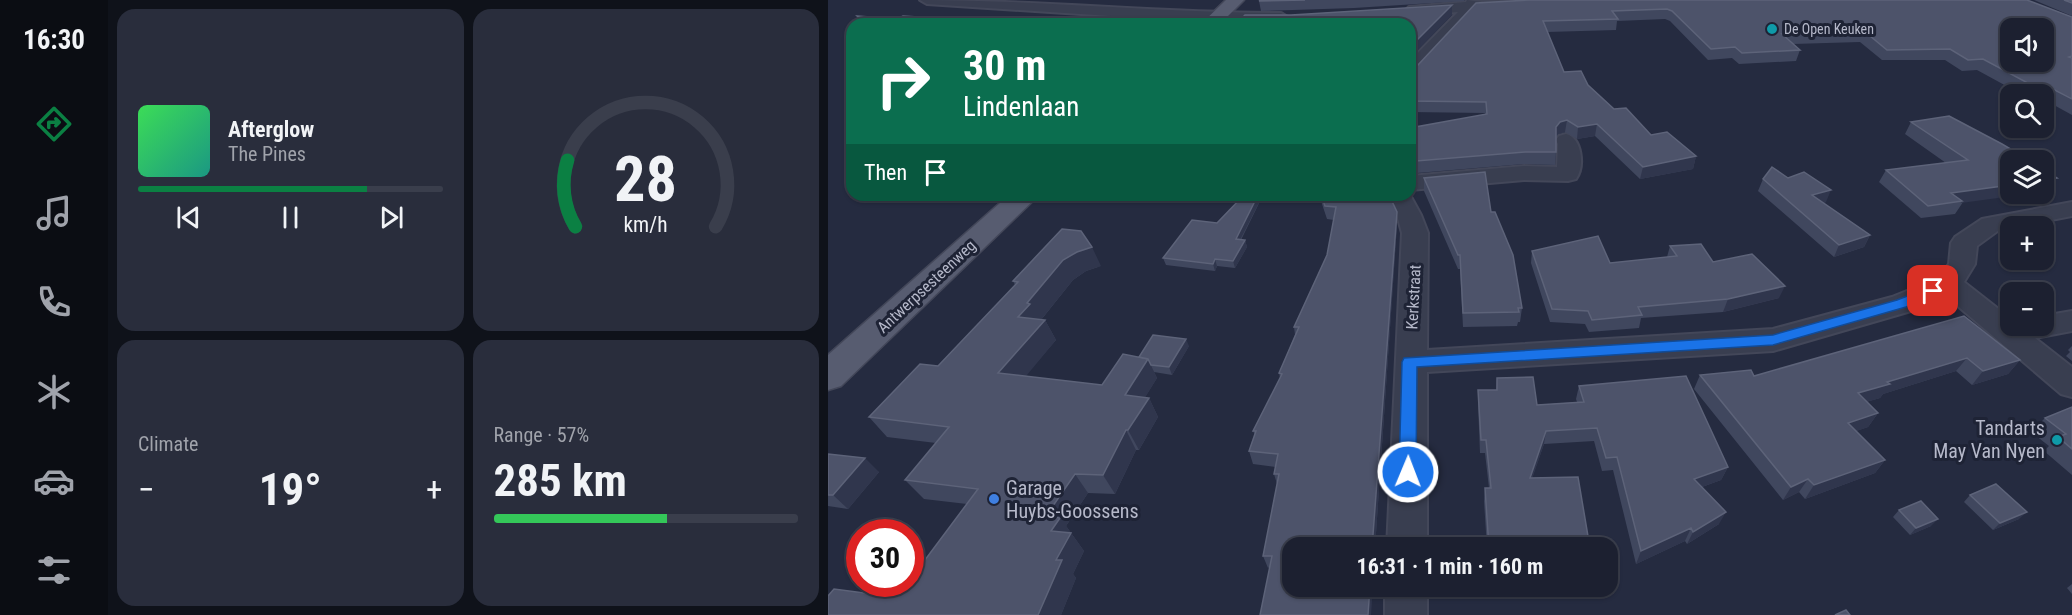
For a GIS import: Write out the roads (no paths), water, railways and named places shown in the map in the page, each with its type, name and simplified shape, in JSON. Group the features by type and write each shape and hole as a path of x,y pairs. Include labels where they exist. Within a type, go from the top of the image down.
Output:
{"main road":[{"path":"1217,18 1236,0"},
{"name":"Antwerpsesteenweg","path":"828,376 1018,201"}],"street":[{"path":"927,0 1173,18"},
{"path":"1394,11 1473,3 1582,0"},
{"path":"1416,65 1473,3"},
{"path":"1416,182 1524,173 1568,174 1569,144 1566,140"},
{"name":"Kerkstraat","path":"1401,201 1415,233 1407,537"},
{"path":"1410,362 1773,340 1901,304 1949,284 1962,264 1964,243 1991,224 2071,210"},
{"path":"1949,284 2000,326"},
{"path":"2054,324 2072,321"},
{"path":"2013,336 2072,385"},
{"path":"1406,597 1406,615"}],"place":[{"name":"De Open Keuken","path":"1772,29"},
{"name":"Tandarts May Van Nyen","path":"2057,440"},
{"name":"Garage Huybs-Goossens","path":"994,499"}]}
